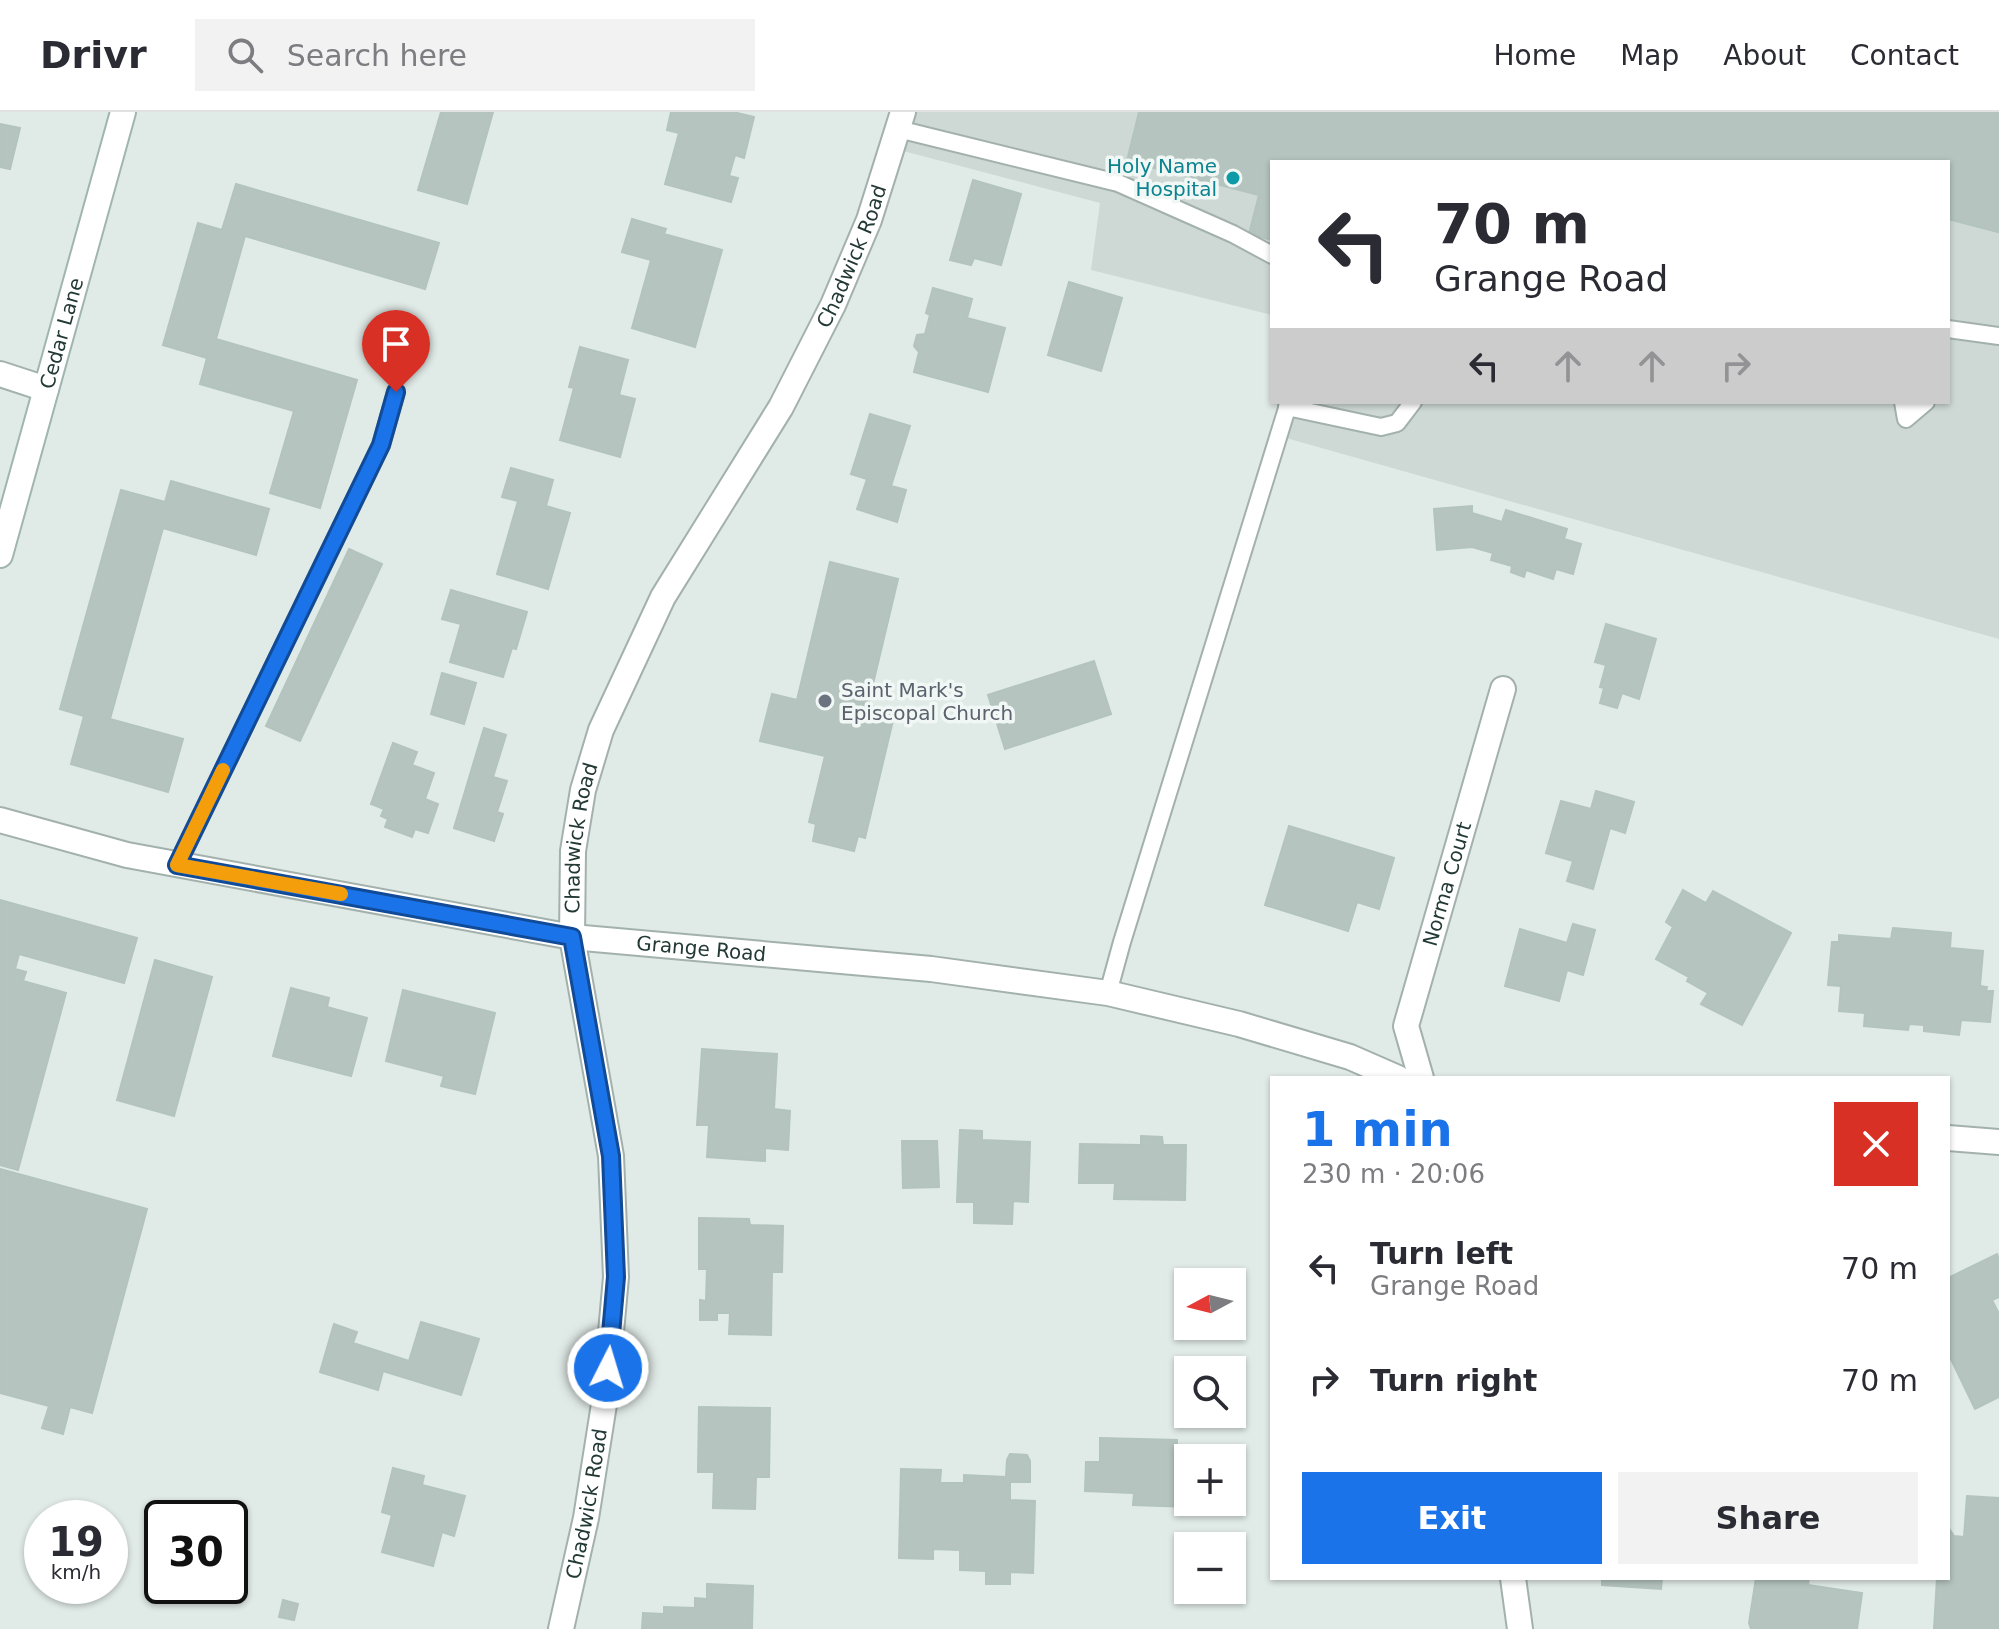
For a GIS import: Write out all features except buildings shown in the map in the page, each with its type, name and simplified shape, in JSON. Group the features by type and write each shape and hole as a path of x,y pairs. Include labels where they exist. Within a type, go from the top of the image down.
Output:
{"street":[{"name":"Cedar Lane","path":"0,555 123,112"},
{"name":"Chadwick Road","path":"561,1629 586,1518 605,1398 616,1277 611,1156 572,937 573,851 583,790 601,730 663,597 781,407 833,305 869,220 901,120"},
{"path":"0,374 46,389"},
{"name":"Norma Court","path":"1420,1076 1406,1026 1503,689"},
{"name":"Grange Road","path":"0,820 127,855 572,937 931,969 1108,993 1239,1024 1336,1053 1393,1076"},
{"path":"1950,1138 1999,1142"},
{"path":"1513,1580 1520,1629"}],"lane":[{"path":"901,120 1118,183 1233,234 1270,254"},
{"path":"1950,329 1999,336"},
{"path":"177,865 381,445 396,392"},
{"path":"1108,993 1288,405 1381,427 1397,423 1411,404"},
{"path":"1903,404 1906,419 1924,404"}],"shaded area":[{"path":"903,112 1999,112 1999,639 1279,436 1288,404 1950,404 1950,160 1270,160 1270,315 1091,270 1100,203 892,148"}],"slow traffic":[{"path":"223,770 177,865 341,894"}],"place":[{"name":"Holy Name Hospital","path":"1233,178"},
{"name":"Saint Mark's Episcopal Church","path":"825,701"}],"route":[{"path":"396,392 381,445 177,865 572,937 611,1156 616,1277 608,1368"}]}
